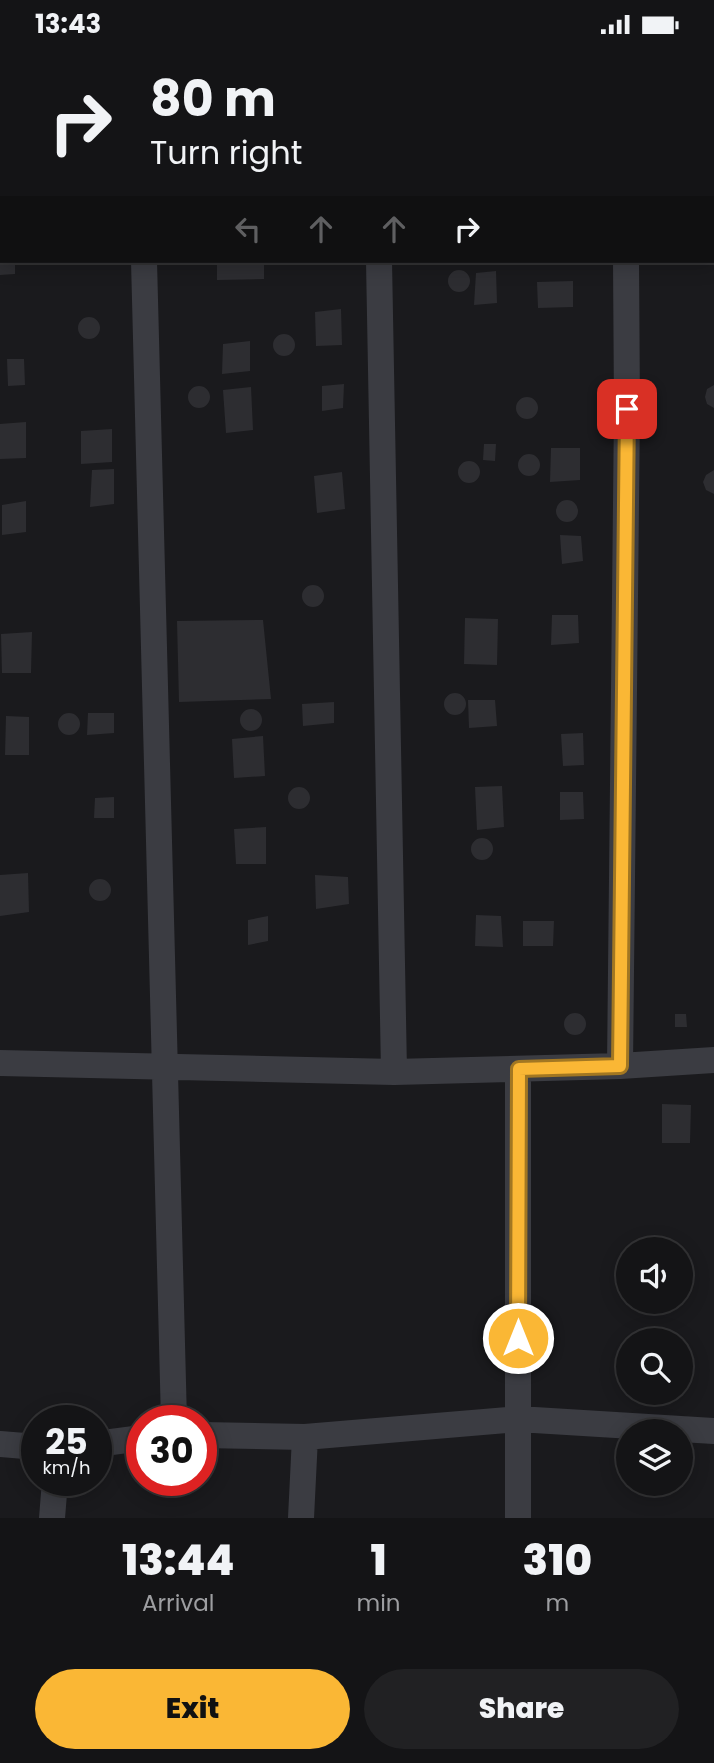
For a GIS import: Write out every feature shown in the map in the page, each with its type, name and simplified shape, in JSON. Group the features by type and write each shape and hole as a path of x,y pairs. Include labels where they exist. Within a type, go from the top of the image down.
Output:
{"street":[{"path":"144,263 174,1405"},
{"path":"379,263 394,1072"},
{"path":"620,1066 627,436 626,263"},
{"path":"0,1063 394,1072 620,1066 714,1060"},
{"path":"518,1518 519,1069"},
{"path":"217,1435 305,1437 518,1419 714,1431"},
{"path":"301,1518 305,1437"},
{"path":"0,1444 21,1446"},
{"path":"52,1518 54,1496"}],"building":[{"path":"0,263 15,263 15,274 0,275"},
{"path":"217,263 264,263 264,279 217,280"},
{"path":"459,270 467,273 470,281 467,289 459,292 451,289 448,281 451,273"},
{"path":"496,271 497,303 474,305 476,273"},
{"path":"573,281 573,307 538,308 537,282"},
{"path":"341,309 342,345 316,346 315,312"},
{"path":"89,317 97,320 100,328 97,336 89,339 81,336 78,328 81,320"},
{"path":"284,334 292,337 295,345 292,353 284,356 276,353 273,345 276,337"},
{"path":"250,341 250,371 222,374 223,344"},
{"path":"7,359 24,359 25,385 8,386"},
{"path":"344,384 343,408 322,411 322,386"},
{"path":"714,385 714,408 707,404 705,397 707,389"},
{"path":"199,386 207,389 210,397 207,405 199,408 191,405 188,397 191,389"},
{"path":"251,387 253,430 226,433 223,390"},
{"path":"527,397 535,400 538,408 535,416 527,419 519,416 516,408 519,400"},
{"path":"26,422 26,458 0,459 0,424"},
{"path":"112,429 112,462 81,464 81,431"},
{"path":"484,444 496,444 495,461 483,460"},
{"path":"551,448 580,448 580,480 550,482"},
{"path":"529,454 537,457 540,465 537,473 529,476 521,473 518,465 521,457"},
{"path":"469,461 477,464 480,472 477,480 469,483 461,480 458,472 461,464"},
{"path":"114,469 114,504 90,507 92,470"},
{"path":"714,470 714,494 706,490 703,482 706,475"},
{"path":"342,472 345,509 317,513 314,476"},
{"path":"567,500 575,503 578,511 575,519 567,522 559,519 556,511 559,503"},
{"path":"26,501 26,532 2,535 2,505"},
{"path":"560,535 581,536 583,561 562,564"},
{"path":"313,585 321,588 324,596 321,604 313,607 305,604 302,596 305,588"},
{"path":"552,615 578,615 579,643 551,645"},
{"path":"465,618 498,619 497,665 464,664"},
{"path":"263,620 271,699 179,702 177,621"},
{"path":"32,632 31,673 2,673 1,634"},
{"path":"455,693 463,696 466,704 463,712 455,715 447,712 444,704 447,696"},
{"path":"468,700 495,700 497,726 469,728"},
{"path":"334,702 334,723 303,726 302,704"},
{"path":"251,709 259,712 262,720 259,728 251,731 243,728 240,720 243,712"},
{"path":"69,713 77,716 80,724 77,732 69,735 61,732 58,724 61,716"},
{"path":"88,713 114,713 114,733 87,735"},
{"path":"6,716 29,717 29,755 5,755"},
{"path":"583,733 584,765 563,766 561,734"},
{"path":"263,736 265,776 234,778 232,739"},
{"path":"502,786 504,827 477,830 475,787"},
{"path":"299,787 307,790 310,798 307,806 299,809 291,806 288,798 291,790"},
{"path":"560,792 583,792 584,819 560,820"},
{"path":"114,797 114,818 94,818 95,798"},
{"path":"266,827 266,864 236,864 234,829"},
{"path":"482,838 490,841 493,849 490,857 482,860 474,857 471,849 474,841"},
{"path":"28,873 29,912 0,916 0,875"},
{"path":"315,875 348,877 349,904 316,909"},
{"path":"100,879 108,882 111,890 108,898 100,901 92,898 89,890 92,882"},
{"path":"476,915 501,916 503,947 475,946"},
{"path":"268,916 268,941 248,945 248,920"},
{"path":"523,921 554,921 553,946 523,946"},
{"path":"575,1013 583,1016 586,1024 583,1032 575,1035 567,1032 564,1024 567,1016"},
{"path":"675,1014 686,1014 687,1027 675,1027"},
{"path":"662,1104 691,1105 690,1143 662,1143"}],"route":[{"path":"518,1338 519,1069 620,1066 627,409"}]}
